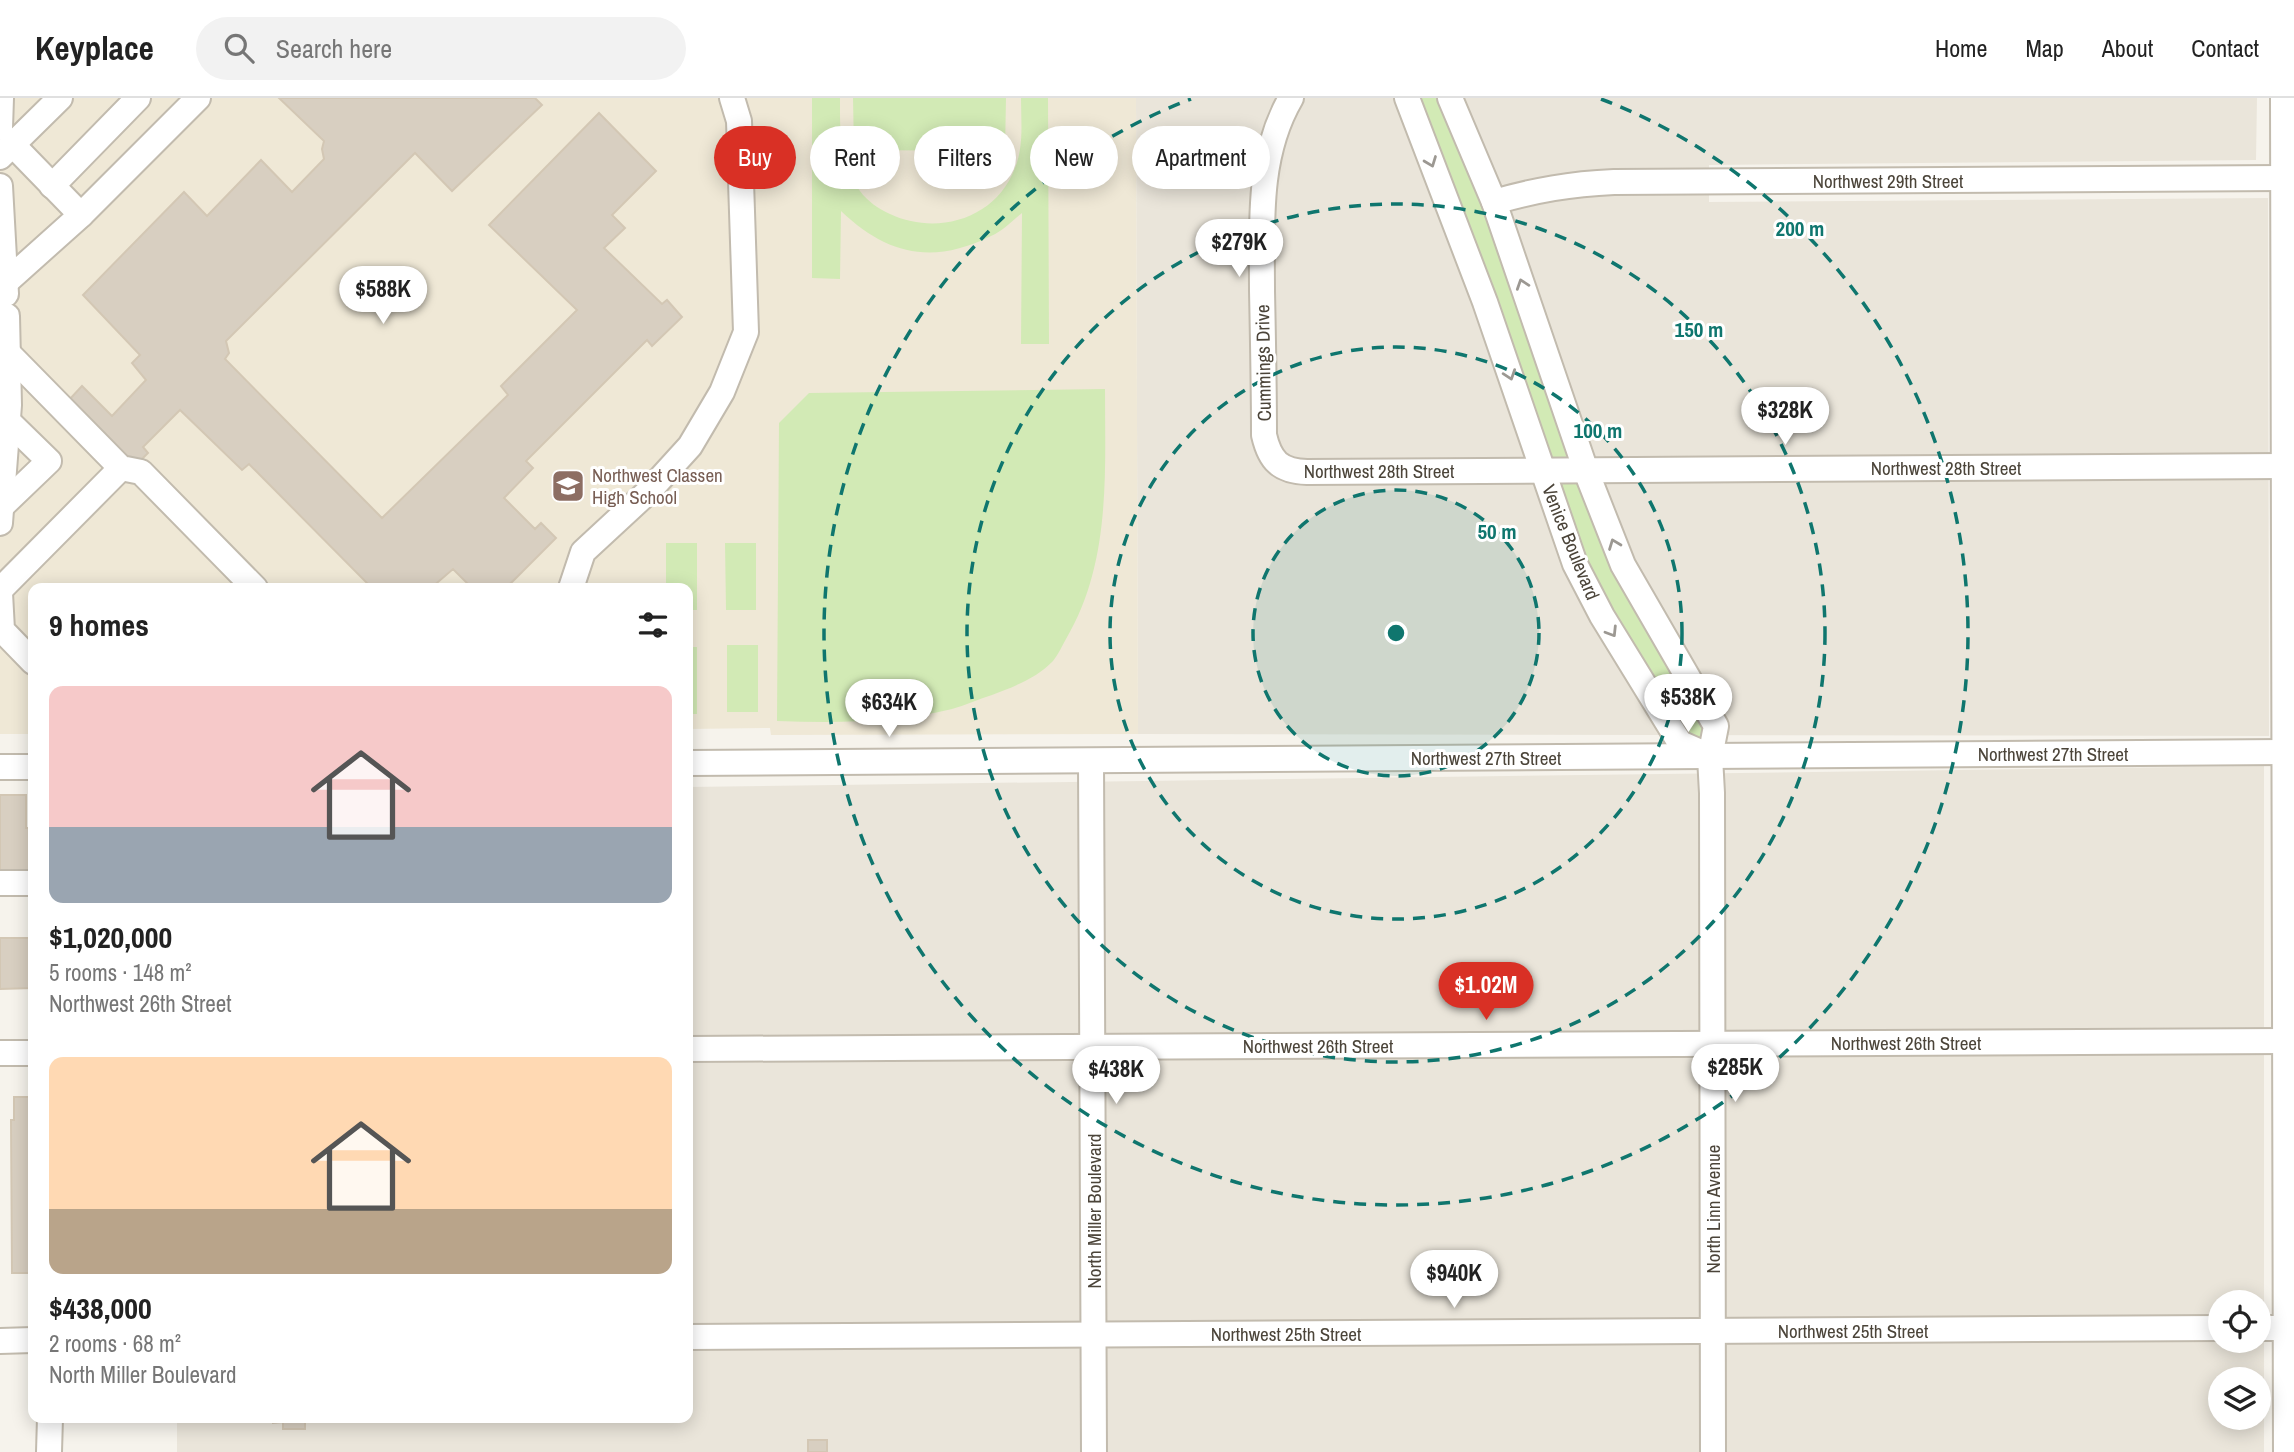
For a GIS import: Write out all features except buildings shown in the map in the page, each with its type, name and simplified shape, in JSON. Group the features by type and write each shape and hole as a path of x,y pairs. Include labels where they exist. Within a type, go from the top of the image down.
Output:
{"street":[{"path":"1,98 4,143 81,215"},
{"path":"4,143 60,98"},
{"path":"52,186 138,98"},
{"path":"5,283 81,215 198,98"},
{"path":"573,583 583,552 650,490 690,446 722,392 746,332 739,121 732,98"},
{"name":"Cummings Drive","path":"1275,462 1267,449 1264,435 1262,195 1272,145 1291,98"},
{"name":"Venice Boulevard","path":"1407,98 1485,302 1575,564 1602,616 1680,743 1710,757 1716,726 1623,565 1586,471 1494,202 1450,98"},
{"path":"2283,98 2286,1452"},
{"name":"Northwest 29th Street","path":"1494,202 1575,183 2283,178"},
{"path":"0,186 5,283 3,314 8,354 8,421 1,515"},
{"path":"8,354 121,468 141,472 250,583"},
{"path":"1,515 49,461 8,421"},
{"name":"Northwest 28th Street","path":"1275,462 1287,470 1295,471 2284,466"},
{"path":"28,657 2,629 0,591 121,468"},
{"name":"Northwest 27th Street","path":"693,763 2284,752"},
{"name":"North Linn Avenue","path":"1710,757 1713,1452"},
{"name":"North Miller Boulevard","path":"1091,761 1094,1452"},
{"path":"0,767 28,766"},
{"path":"0,883 28,883"},
{"name":"Northwest 26th Street","path":"693,1049 2285,1041"},
{"path":"0,1053 28,1053"},
{"name":"Northwest 25th Street","path":"693,1337 2208,1328"},
{"path":"2271,1328 2285,1328"},
{"path":"0,1341 28,1340"},
{"path":"49,1452 50,1423"}],"shaded area":[{"name":"Northwest Classen High School","path":"0,98 1136,98 1136,126 1132,126 1132,189 1136,189 1138,734 771,735 770,728 693,729 693,583 28,583 28,734 0,734"},
{"path":"1136,98 2257,98 2256,160 1709,165 1709,202 2268,198 2269,736 1138,734 1136,189 1270,189 1270,126 1136,126"},
{"path":"2264,766 2264,1290 2208,1290 2208,1353 2264,1353 2264,1367 2208,1367 2208,1430 2264,1430 2264,1452 177,1452 177,1423 693,1423 693,787"}],"green space":[{"path":"812,98 840,98 841,126 812,126"},
{"path":"853,98 1006,98 1005,126 914,126 914,150 900,150 900,126 854,126"},
{"path":"1021,98 1048,98 1048,126 1030,126 1030,189 1048,189 1049,344 1021,344 1022,213 1003,229 970,245 950,251 930,252 893,246 858,226 841,211 840,279 812,278 812,189 859,189 874,204 890,214 908,220 945,223 963,218 979,211 1003,189 1016,189"},
{"path":"1414,98 1440,98 1485,203 1571,461 1554,460 1544,451"},
{"path":"1105,389 1105,485 1098,549 1081,610 1053,661 1040,672 1016,685 931,714 865,721 777,721 779,423 809,393"},
{"path":"1554,476 1575,476 1705,729 1697,742 1678,722 1600,592"},
{"path":"666,543 697,543 697,610 693,610 693,583 666,583"},
{"path":"725,543 756,543 756,610 726,610"},
{"path":"727,645 758,645 758,712 727,712"},
{"path":"693,647 697,647 697,714 693,714"}],"place":[{"name":"Northwest Classen High School","path":"568,486"}]}
